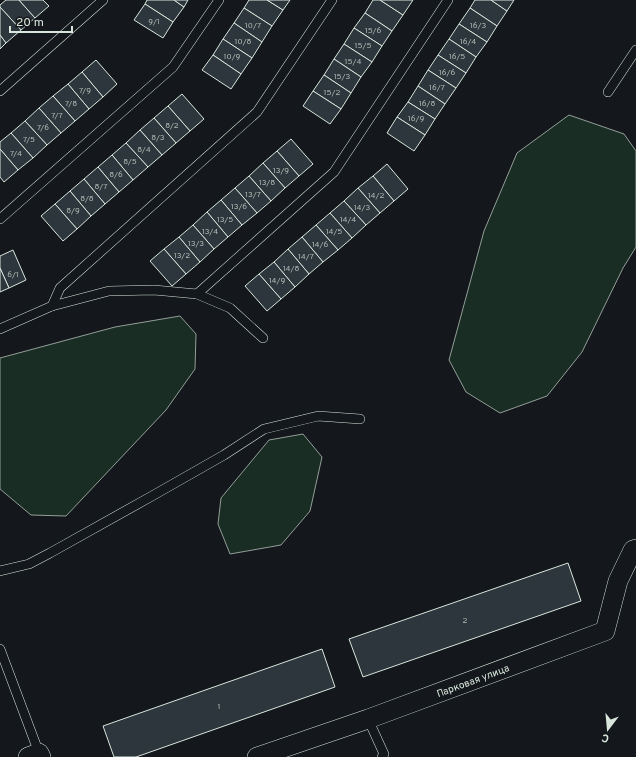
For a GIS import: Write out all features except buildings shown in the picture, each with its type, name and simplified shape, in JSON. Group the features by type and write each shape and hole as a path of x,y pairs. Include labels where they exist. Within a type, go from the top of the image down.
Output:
{"street":[{"name":"Парковая улица","path":"257,757 368,719 605,631 618,581 633,550 636,549"}],"lane":[{"path":"0,92 103,0"},
{"path":"0,219 173,67 219,0"},
{"path":"52,306 60,288 257,112 332,0"},
{"path":"197,294 334,172 448,0"},
{"path":"608,92 636,50"},
{"path":"0,328 52,306 109,291 154,290 197,294 230,308 263,338"},
{"path":"0,572 29,564 50,553 224,455 264,429 318,416 360,419"},
{"path":"0,649 36,756"},
{"path":"368,719 384,754 382,757"}],"green space":[{"path":"569,115 624,134 636,151 636,247 623,268 582,352 547,396 500,413 466,392 449,360 484,231 517,153"},
{"path":"180,316 196,334 195,369 166,410 66,516 31,515 0,489 0,358 115,327"},
{"path":"303,434 322,457 310,511 281,545 230,554 218,524 221,498 269,440"}]}
